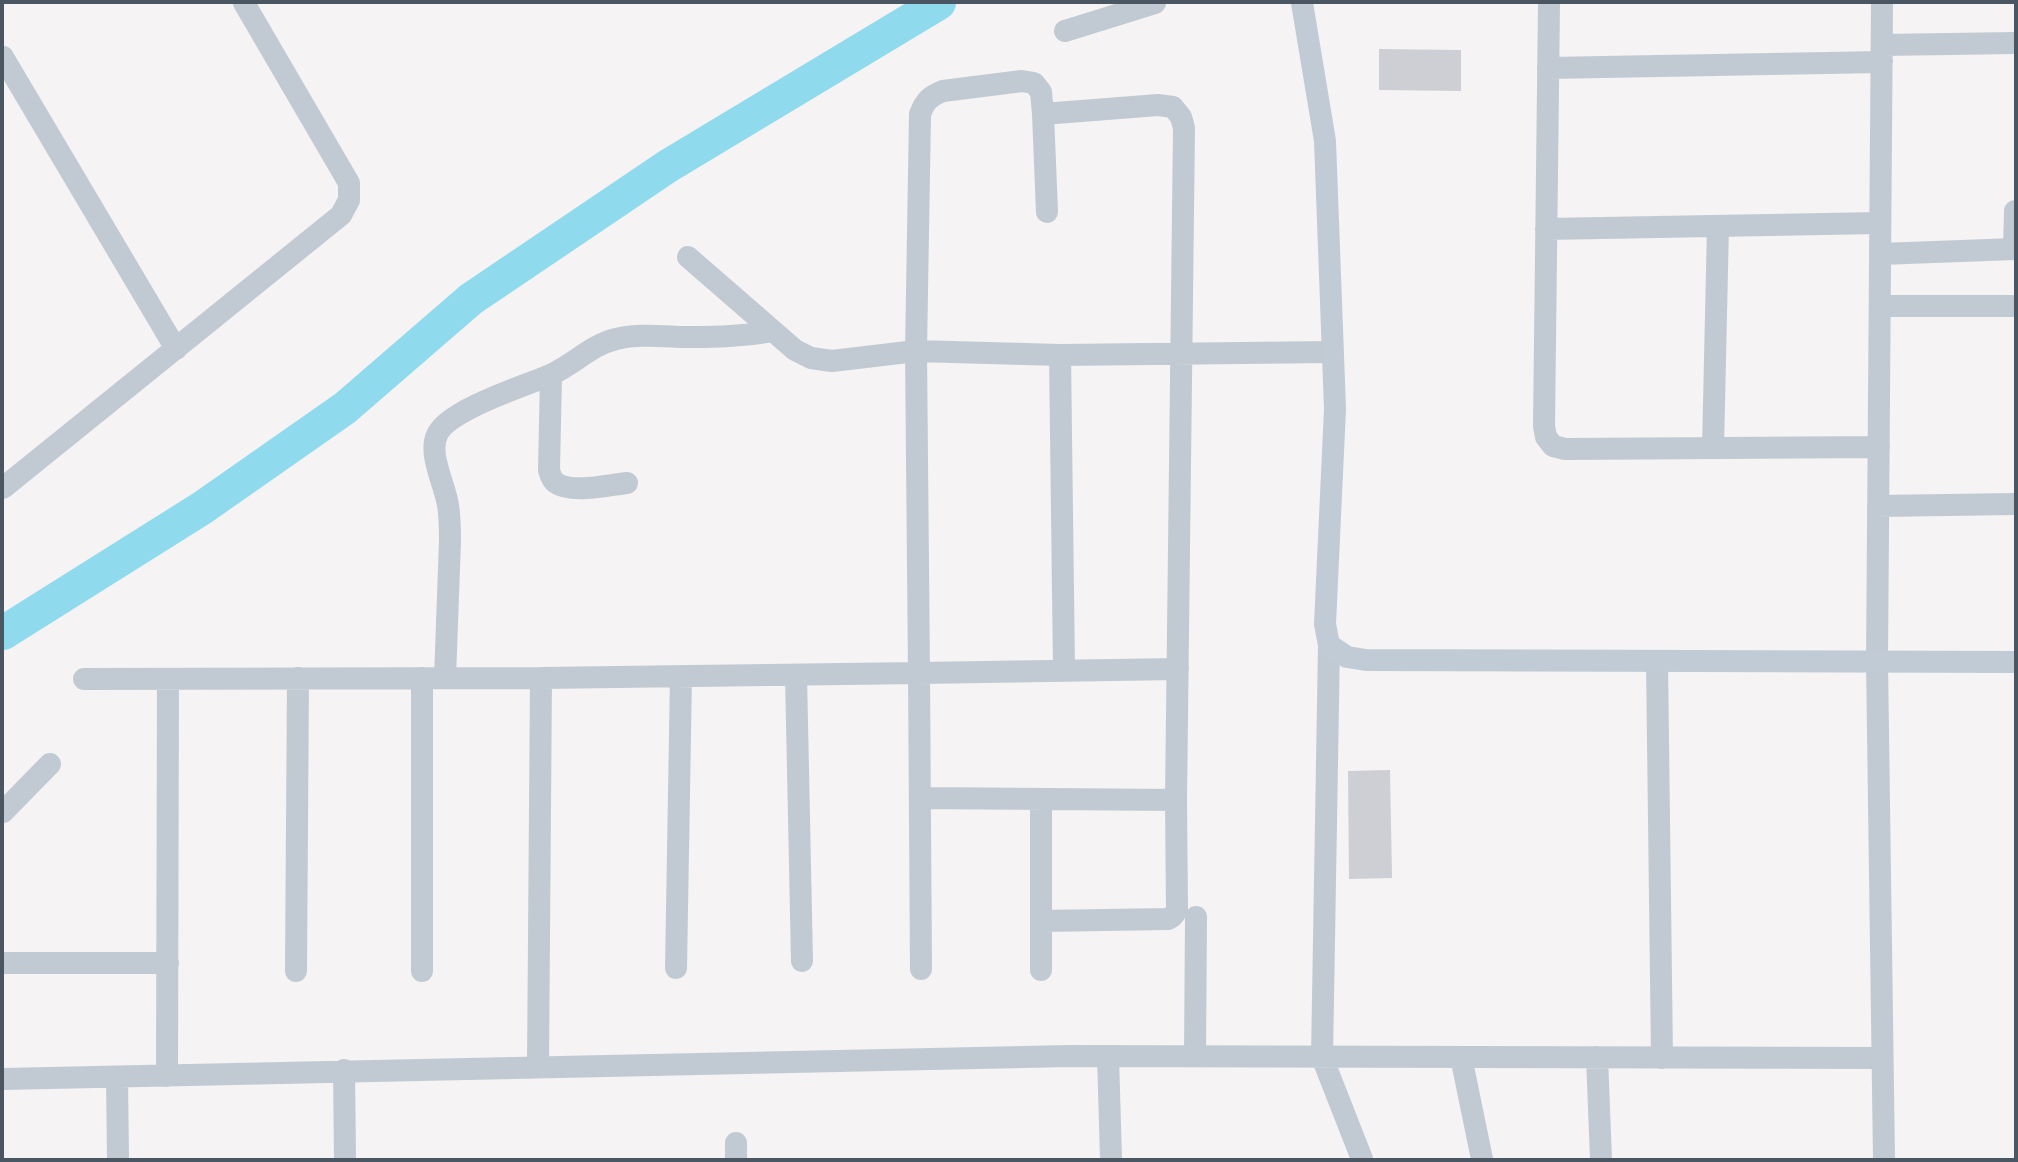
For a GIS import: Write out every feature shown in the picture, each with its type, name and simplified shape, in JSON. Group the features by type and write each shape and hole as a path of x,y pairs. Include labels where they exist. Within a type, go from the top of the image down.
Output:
{"street":[{"path":"3,488 341,215 349,200 349,183 244,3"},
{"path":"1065,31 1155,3"},
{"path":"1302,3 1325,141 1335,409 1324,624 1329,645 1322,1057 1362,1159"},
{"path":"1549,3 1544,426 1546,437 1552,446 1565,448 1879,447"},
{"path":"1882,3 1877,662 1884,1159"},
{"path":"1548,68 1882,53 2015,43"},
{"path":"3,56 176,349"},
{"path":"921,969 916,351 920,114 924,104 932,95 943,91 1022,81 1034,82 1041,92 1047,212"},
{"path":"1042,921 1168,920 1177,910 1176,800 1184,128 1181,117 1172,107 1158,106 1043,114"},
{"path":"1880,254 2014,249 2015,211"},
{"path":"1546,229 1880,223"},
{"path":"1713,448 1718,226"},
{"path":"688,257 795,350 811,358 832,361 916,351 1060,355 1332,352"},
{"path":"1880,306 2015,306"},
{"path":"445,678 450,541 448,504 434,445 437,434 444,425 474,407 551,375 599,345 615,339 635,336 738,337 772,331"},
{"path":"1060,355 1064,670"},
{"path":"551,375 548,470 554,482 564,487 579,489 627,483"},
{"path":"1878,506 2015,504"},
{"path":"1329,645 1347,657 1366,660 2015,662"},
{"path":"1657,661 1662,1058"},
{"path":"84,679 541,678 1178,669"},
{"path":"796,674 802,961"},
{"path":"676,968 681,676"},
{"path":"296,971 298,678"},
{"path":"422,678 422,971"},
{"path":"538,1066 541,678"},
{"path":"167,1076 168,679"},
{"path":"3,812 50,764"},
{"path":"920,798 1176,800"},
{"path":"1041,799 1041,970"},
{"path":"1195,1056 1196,916"},
{"path":"3,963 168,963"},
{"path":"3,1079 167,1076 344,1070 1108,1056 1882,1058"},
{"path":"1108,1056 1111,1159"},
{"path":"1461,1057 1482,1159"},
{"path":"1597,1057 1601,1159"},
{"path":"344,1070 345,1159"},
{"path":"117,1077 118,1159"}],"building":[{"path":"1379,49 1461,50 1461,91 1379,90"},
{"path":"1390,770 1392,878 1349,879 1348,771"}],"waterway":[{"path":"3,633 202,508 345,408 471,299 668,166 939,3"}]}
